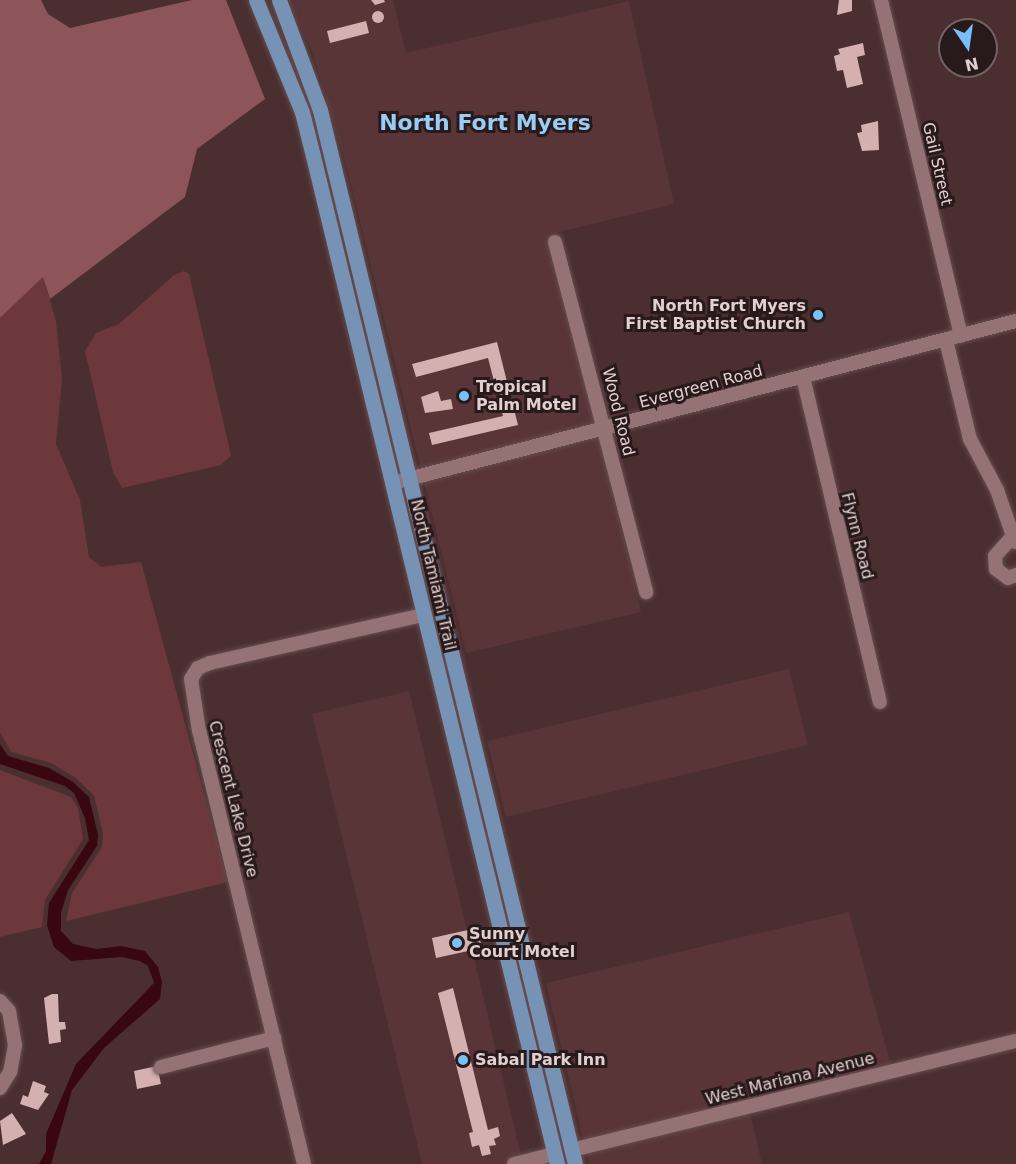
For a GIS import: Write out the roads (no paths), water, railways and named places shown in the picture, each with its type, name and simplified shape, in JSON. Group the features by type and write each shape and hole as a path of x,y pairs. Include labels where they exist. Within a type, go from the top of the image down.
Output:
{"main road":[{"name":"North Tamiami Trail","path":"256,0 302,112 479,847 541,1101 558,1161"},
{"name":"North Tamiami Trail","path":"279,0 320,110 346,211 513,895 573,1157"},
{"path":"302,112 319,149 332,156"},
{"path":"316,169 332,181 346,211"},
{"path":"465,788 484,824 498,834"},
{"path":"479,847 493,859 501,883 513,895"},
{"path":"541,1101 573,1157"}],"street":[{"name":"Gail Street","path":"881,0 961,336"},
{"name":"Wood Road","path":"555,242 606,429 646,592"},
{"name":"Evergreen Road","path":"393,483 1016,321"},
{"path":"946,340 970,439 997,490 1015,540 995,556 996,569 1008,578 1016,575"},
{"name":"Flynn Road","path":"803,377 880,702"},
{"name":"Crescent Lake Drive","path":"304,1164 199,731 191,679 198,668 210,663 423,615"},
{"path":"0,1001 9,1011 15,1045 10,1072 0,1088"},
{"path":"161,1067 274,1038"},
{"name":"West Mariana Avenue","path":"573,1157 1016,1041"},
{"path":"514,1164 558,1161"}],"place":[{"name":"North Fort Myers First Baptist Church","path":"818,315"},
{"name":"Tropical Palm Motel","path":"464,396"},
{"name":"Sunny Court Motel","path":"457,943"},
{"name":"Sabal Park Inn","path":"463,1060"}],"district":[{"name":"North Fort Myers","path":"485,123"}]}
